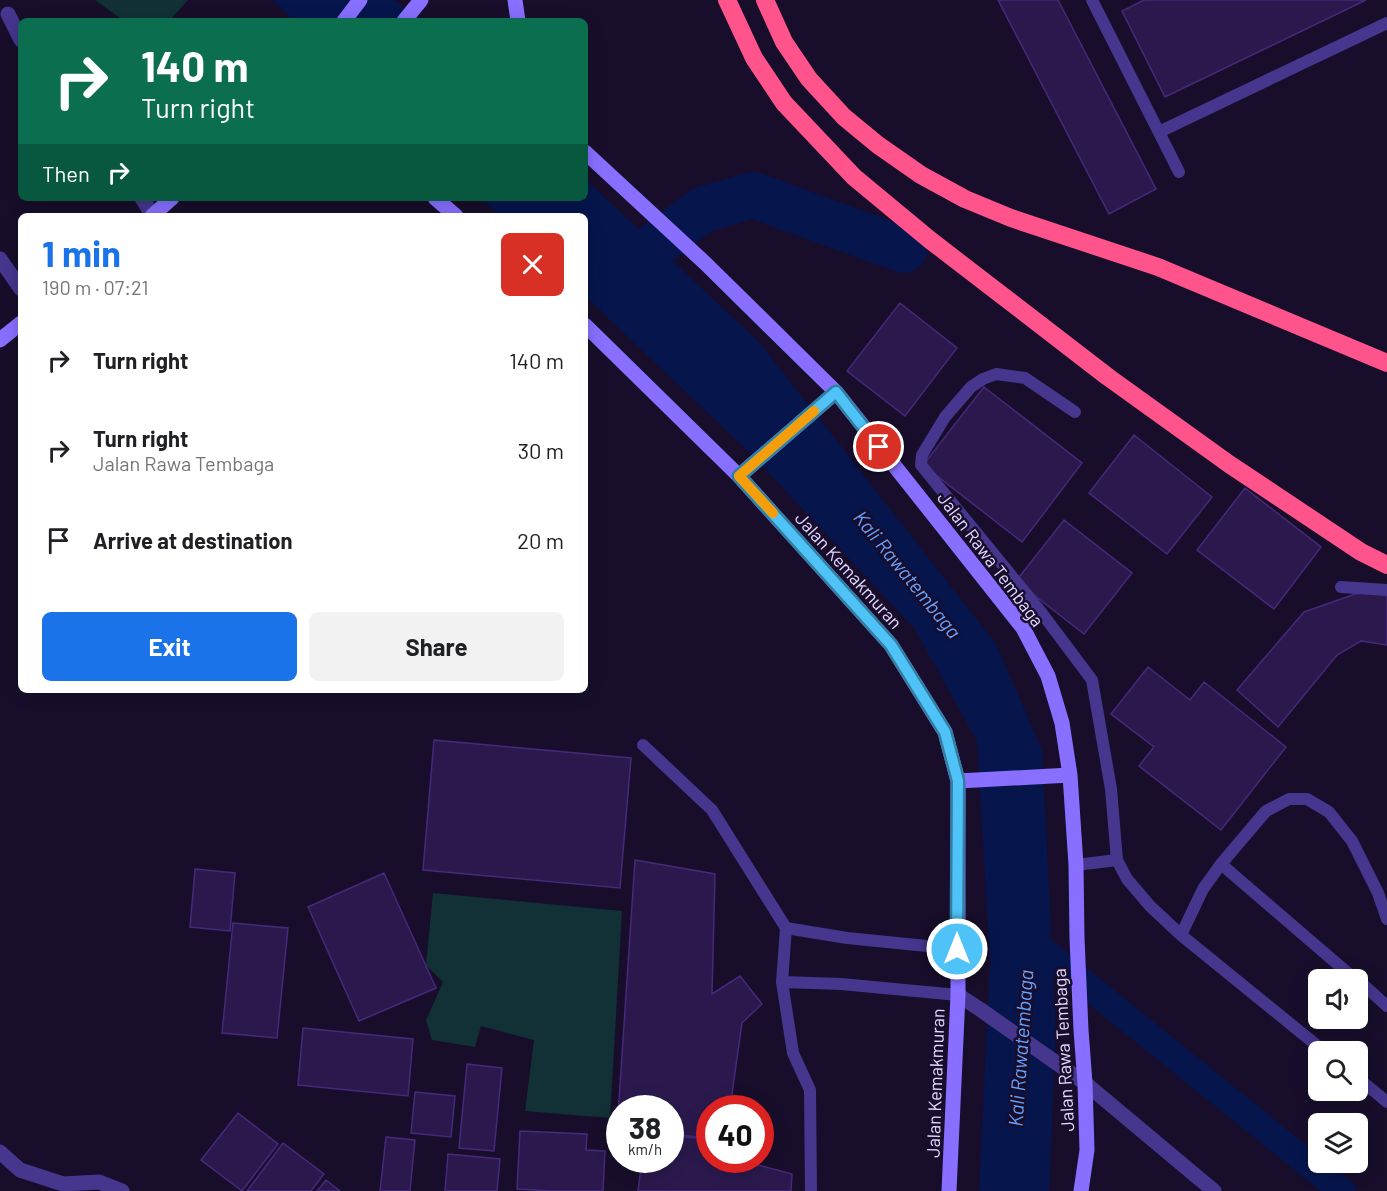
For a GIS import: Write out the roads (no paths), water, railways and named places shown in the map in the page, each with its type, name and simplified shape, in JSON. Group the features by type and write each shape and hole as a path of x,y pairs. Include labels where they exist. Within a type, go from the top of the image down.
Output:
{"highway":[{"path":"727,0 754,58 784,103 854,177 930,240 1089,363 1229,464 1361,552 1387,566"},
{"path":"765,0 784,42 809,79 844,117 878,145 921,175 965,199 1011,218 1158,267 1387,363"}],"street":[{"path":"346,18 360,0"},
{"path":"406,18 421,0"},
{"path":"515,0 518,18"},
{"path":"8,14 18,34"},
{"name":"Jalan Rawa Tembaga","path":"588,155 705,263 831,396 1023,628 1048,676 1062,723 1063,776 1076,865 1081,1030 1086,1083 1087,1150 1081,1191"},
{"path":"438,201 452,213"},
{"path":"155,213 168,202"},
{"path":"0,259 18,285"},
{"path":"0,340 18,325"},
{"name":"Jalan Kemakmuran","path":"588,328 743,472 891,645 945,732 958,781 958,995 950,1191"},
{"path":"743,472 831,396"},
{"path":"958,781 1063,776"},
{"path":"958,995 1086,1083 1214,1191"},
{"path":"0,1152 20,1170 63,1184 99,1182 122,1191"}],"lane":[{"path":"1092,0 1179,172"},
{"path":"1159,132 1387,23"},
{"path":"1075,412 1025,378 996,374 971,387 945,417 922,455 921,465 1041,612 1092,680 1111,789 1117,860 1127,879 1150,906 1182,935 1311,1041"},
{"path":"1341,587 1387,590"},
{"path":"643,745 712,810 786,928 782,982 793,1053 810,1090 811,1191"},
{"path":"1182,935 1203,889 1221,864 1266,811 1289,799 1307,799 1329,812 1352,841 1378,893 1387,919"},
{"path":"1076,865 1117,860"},
{"path":"1221,864 1344,969"},
{"path":"786,928 847,938 957,949"},
{"path":"782,982 841,984 958,995"},
{"path":"1368,990 1387,1006"},
{"path":"1368,1086 1387,1102"}],"water":[{"path":"273,0 395,0 415,18 292,18"},
{"name":"Kali Rawatembaga","path":"588,182 759,342 996,644 1042,750 1056,1032 1049,1191 979,1191 990,962 977,741 914,628 753,456 588,299 588,213 497,213 484,201 588,201"}],"waterway":[{"path":"621,271 702,210 753,195 904,250"},
{"path":"1028,938 1342,1191"}]}
